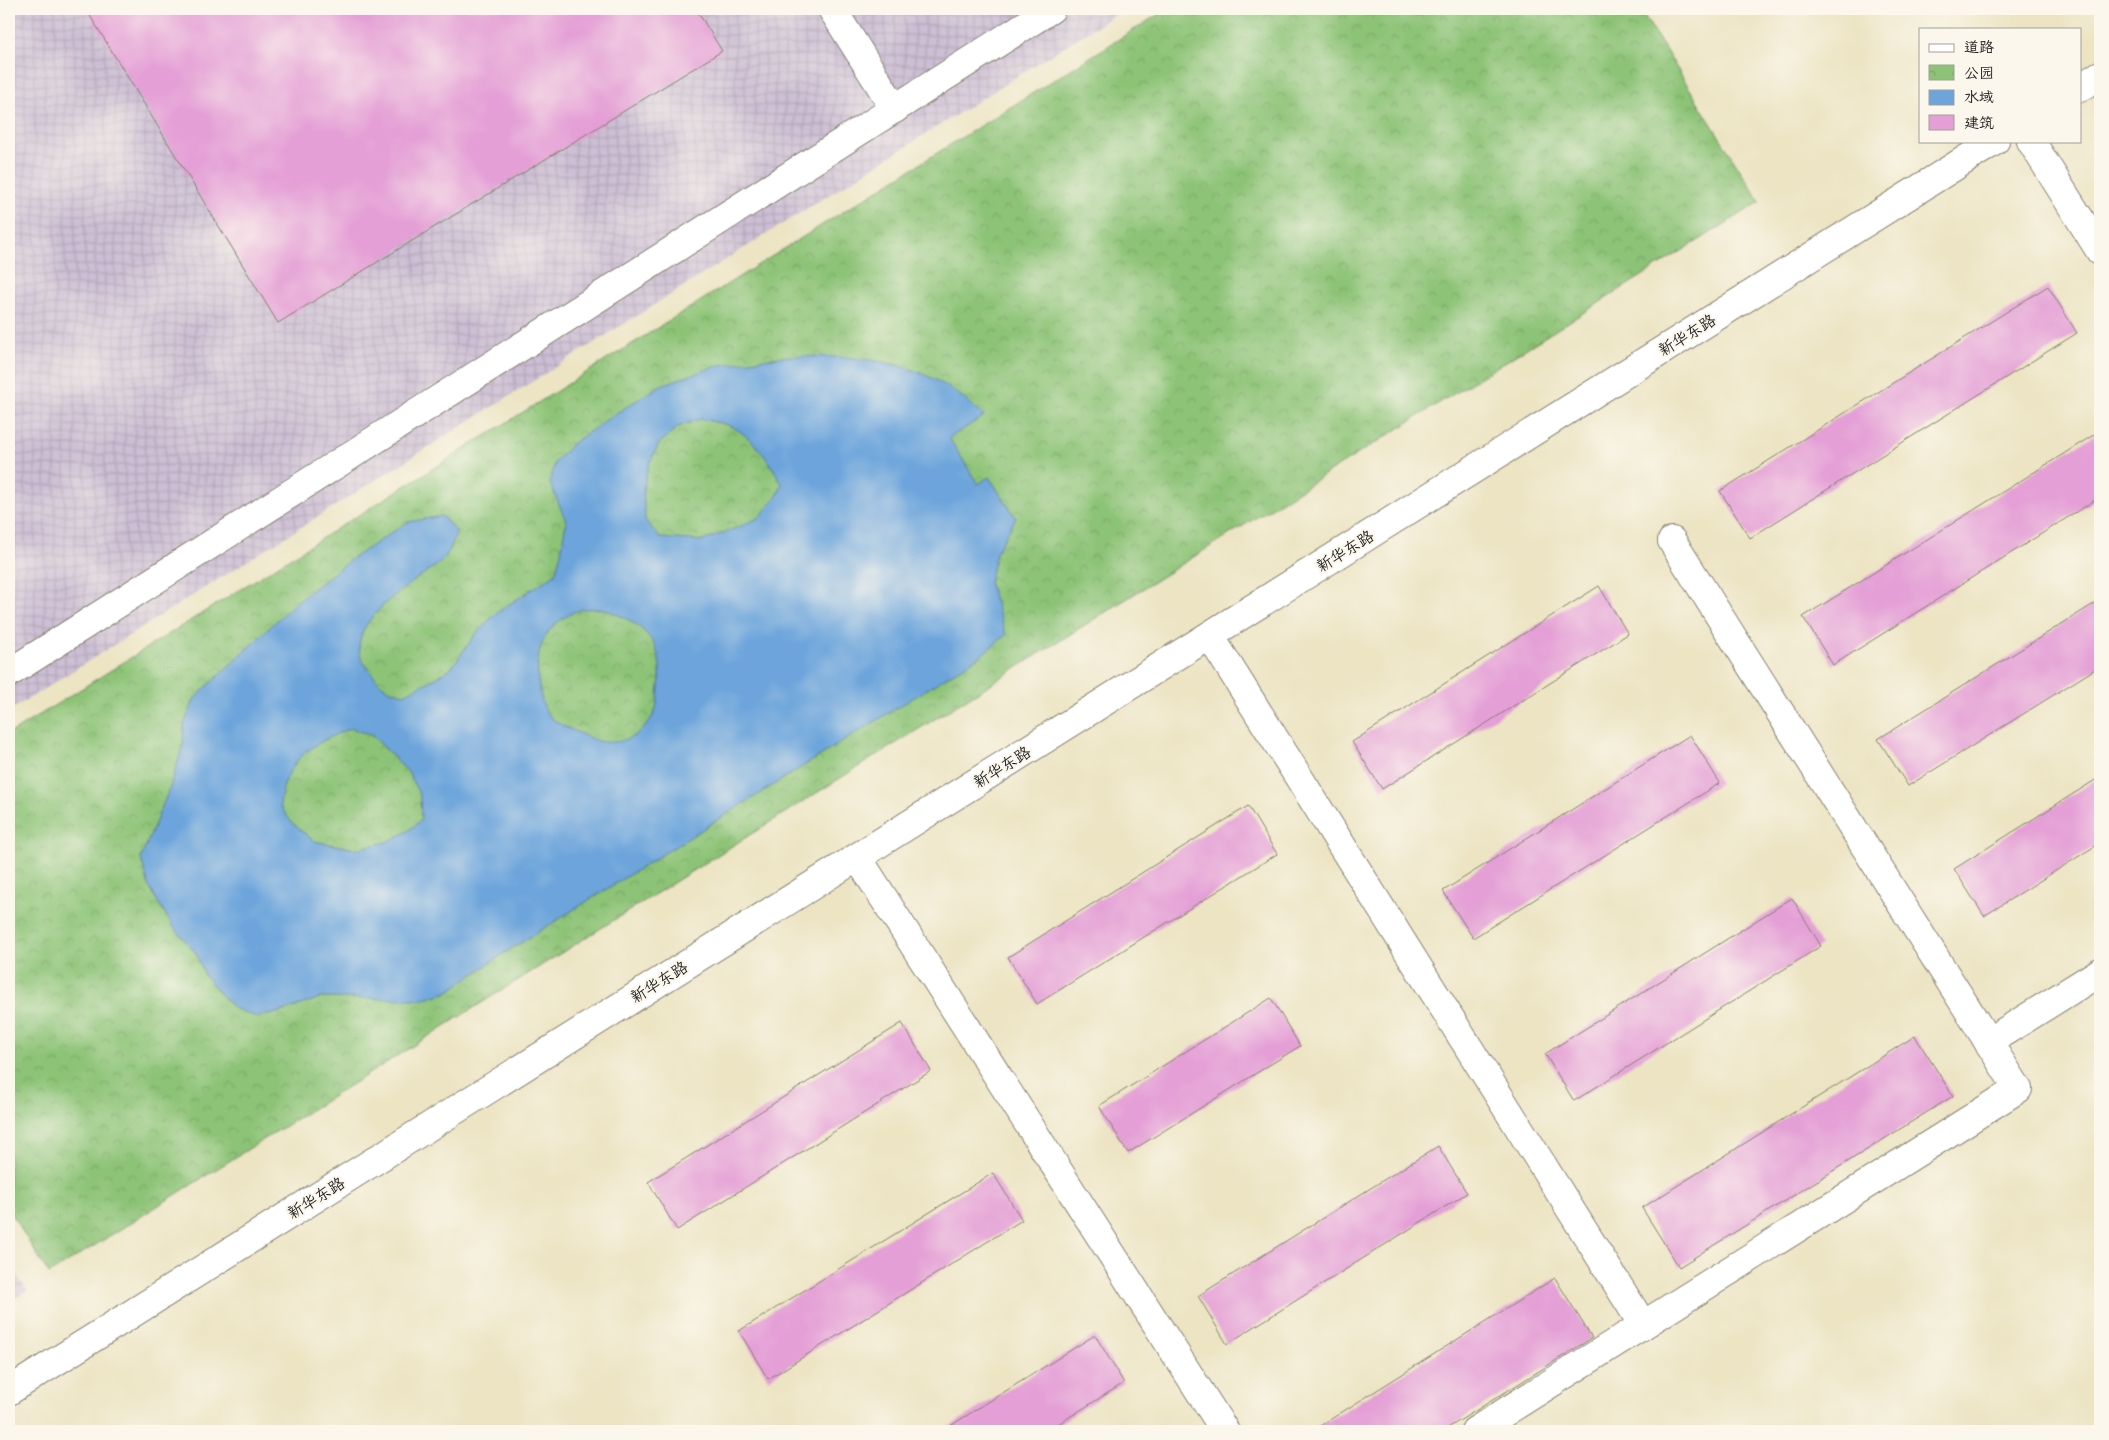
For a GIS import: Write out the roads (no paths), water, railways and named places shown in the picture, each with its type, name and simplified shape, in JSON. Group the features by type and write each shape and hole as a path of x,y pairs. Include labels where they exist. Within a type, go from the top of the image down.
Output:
{"main road":[{"path":"832,9 895,108"},
{"path":"9,674 1051,9"},
{"path":"2082,87 2100,75"},
{"name":"新华东路","path":"9,1392 1993,142"},
{"path":"2032,142 2100,251"},
{"path":"1475,1431 2018,1089 1672,541"},
{"path":"1210,636 1643,1325"},
{"path":"858,858 1225,1431"},
{"path":"1988,1042 2100,972"}],"water":[{"path":"787,356 850,358 890,363 929,377 948,387 984,416 949,438 978,484 989,477 1016,518 996,553 989,582 1006,635 980,656 506,952 446,993 421,999 320,998 278,1013 257,1017 233,1008 204,975 196,953 172,925 149,887 141,858 170,787 183,745 184,724 195,698 295,603 350,560 408,522 442,516 457,532 443,560 388,601 366,626 360,639 360,652 366,666 378,681 386,687 404,694 436,678 452,667 475,635 496,613 555,574 561,553 566,521 550,483 555,462 573,443 661,385 720,365","holes":["699,419 726,425 746,436 767,459 782,484 778,494 760,517 741,526 703,541 660,538 645,520 643,489 649,464 659,444 678,427","582,609 607,610 640,628 653,643 660,663 656,707 650,721 631,737 615,742 598,741 557,723 546,711 539,686 538,660 540,648 544,638 551,629 569,614","351,728 373,736 408,772 420,796 421,820 408,831 387,842 356,849 314,841 292,823 280,806 287,777 302,756 324,740"]}]}
